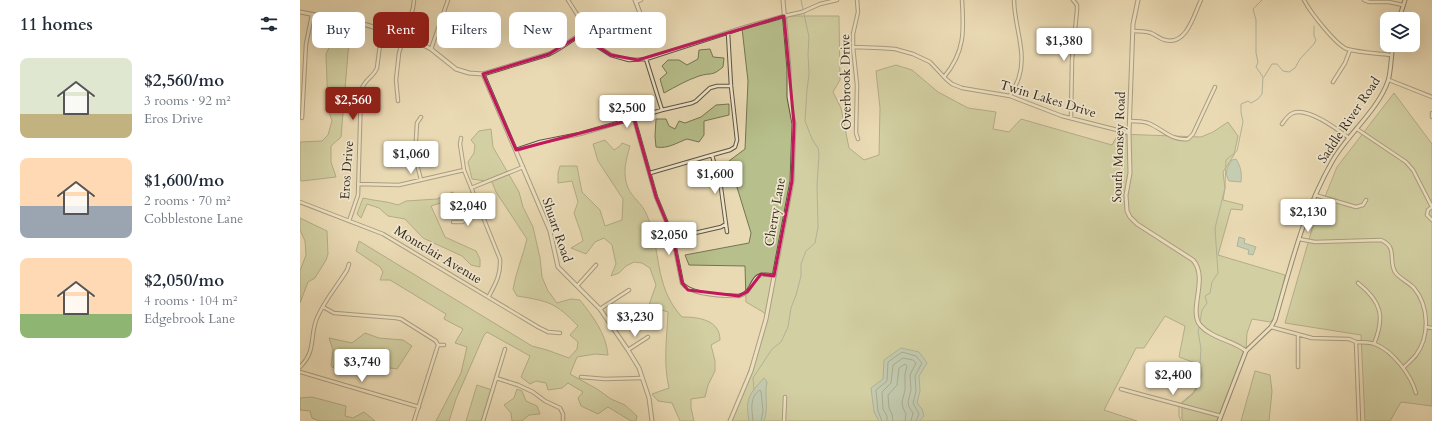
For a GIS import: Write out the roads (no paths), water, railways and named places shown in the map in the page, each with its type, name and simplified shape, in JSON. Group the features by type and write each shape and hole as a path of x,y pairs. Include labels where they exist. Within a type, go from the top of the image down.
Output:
{"street":[{"path":"412,12 414,0"},
{"path":"448,0 430,49 456,69 469,73 483,74 549,54 575,39"},
{"path":"568,0 575,12"},
{"path":"640,12 635,1 641,0"},
{"name":"Cherry Lane","path":"730,421 751,371 766,319 792,181 794,124 790,97 783,0"},
{"path":"600,48 610,55 629,60 646,59 837,0"},
{"name":"Overbrook Drive","path":"856,0 858,12 853,34 853,47 856,85 856,133 858,139"},
{"path":"944,77 959,54 962,43 962,0"},
{"path":"1010,96 1019,77 1021,63 1018,30 1014,12 1014,0"},
{"path":"1071,118 1072,60 1077,10 1077,5 1073,0"},
{"name":"South Monsey Road","path":"1138,0 1133,24 1129,133 1130,173 1126,195 1127,211 1130,217 1138,224 1197,264 1199,269 1198,321 1206,330 1246,351"},
{"path":"1133,31 1146,32 1167,41 1178,40 1182,38 1201,0"},
{"path":"1304,0 1314,17 1343,47 1350,50 1391,55"},
{"path":"1364,0 1369,2 1389,2 1403,5"},
{"path":"1401,12 1405,0"},
{"path":"300,12 312,15 306,44 302,118"},
{"path":"650,174 730,150 735,147 737,143 731,86 728,33"},
{"name":"Twin Lakes Drive","path":"853,47 895,49 913,54 930,62 952,84 962,88 1010,96 1071,118 1129,133"},
{"name":"Eros Drive","path":"349,221 358,195 362,85 377,68 380,48"},
{"path":"398,101 396,80 400,48"},
{"path":"1333,82 1345,63 1350,50"},
{"name":"Saddle River Road","path":"1220,421 1246,351 1271,327 1275,320 1298,239 1308,210 1332,160 1357,129 1382,93 1389,80 1392,52"},
{"path":"646,59 662,110"},
{"name":"Shuart Road","path":"483,74 550,231 558,267 600,308 639,368 649,398 652,421"},
{"path":"1389,80 1432,97"},
{"path":"516,150 540,142 580,134 662,110 692,103 710,88 717,86 731,86"},
{"path":"1130,121 1143,121 1175,138 1181,140 1188,139 1193,134 1216,87"},
{"path":"1282,124 1292,113 1304,112 1330,125 1349,138"},
{"path":"420,180 415,156 417,123 421,117"},
{"path":"634,119 656,198 673,238 682,283 688,290 739,296 744,295 747,292 755,279 761,274 774,276"},
{"path":"1357,129 1406,162 1413,170 1432,207 1428,210 1427,214 1432,220 1432,225"},
{"path":"460,138 464,170 500,259 498,280 489,296"},
{"path":"712,155 721,188 727,232"},
{"path":"471,188 523,167"},
{"path":"358,184 399,185 464,170"},
{"path":"1315,195 1356,207 1363,205 1366,200"},
{"name":"Montclair Avenue","path":"300,202 384,234 489,296 538,327 548,332 560,333"},
{"path":"453,222 462,222 482,214"},
{"path":"673,238 722,227 726,224"},
{"path":"1298,239 1315,242 1381,240 1386,242 1391,249 1395,272 1414,289 1419,296 1425,314 1426,327 1420,349 1416,356 1403,368"},
{"path":"300,367 306,360 311,350 316,321 323,307 347,270 349,264"},
{"path":"577,286 596,265"},
{"path":"1358,283 1375,299 1380,314 1379,331 1374,344"},
{"path":"600,308 629,290"},
{"path":"323,307 334,313 396,318 436,341 438,345"},
{"path":"1271,327 1322,339 1349,339 1356,342 1374,344 1384,349 1403,368 1410,378 1416,393"},
{"path":"1426,327 1432,328"},
{"path":"1298,334 1298,367"},
{"path":"628,350 648,337"},
{"path":"1356,342 1359,421"},
{"path":"438,345 444,345"},
{"path":"414,421 438,345"},
{"path":"483,421 505,349"},
{"path":"300,372 418,407"},
{"path":"581,377 605,379 642,378"},
{"path":"496,378 518,385 533,392 545,401 560,408 563,414 563,421"},
{"path":"1121,389 1222,416"},
{"path":"784,421 785,397"}],"water":[{"path":"1236,159 1241,170 1241,182 1229,181 1227,175 1229,165 1232,160"},
{"path":"1239,237 1245,239 1244,243 1256,247 1253,255 1248,254 1249,250 1237,246"},
{"path":"901,348 919,352 927,363 919,376 920,391 917,403 922,409 924,416 919,421 879,421 874,412 871,388 883,379 884,360"},
{"path":"764,378 767,382 766,411 764,421 749,421 749,397"}],"waterway":[{"path":"754,390 753,378 772,349 781,342 788,327 791,308 801,276 801,264 806,251 815,243 818,227 817,185 819,154 818,148 812,139 805,121 809,74 809,37 801,0"},
{"path":"1200,322 1202,310 1207,303 1205,296 1210,293 1212,282 1218,273 1215,228 1225,188 1226,160 1237,151 1243,122 1241,104 1248,101 1251,103 1258,99 1262,94 1263,77 1256,67 1258,62 1256,53 1256,20 1253,9 1262,0"},
{"path":"1264,77 1272,64 1277,64 1283,71 1289,72 1295,68 1300,59 1316,40 1314,36 1314,26"},
{"path":"1181,421 1179,416 1179,405 1196,390 1202,375 1200,363 1201,349 1198,331 1200,325"}]}
